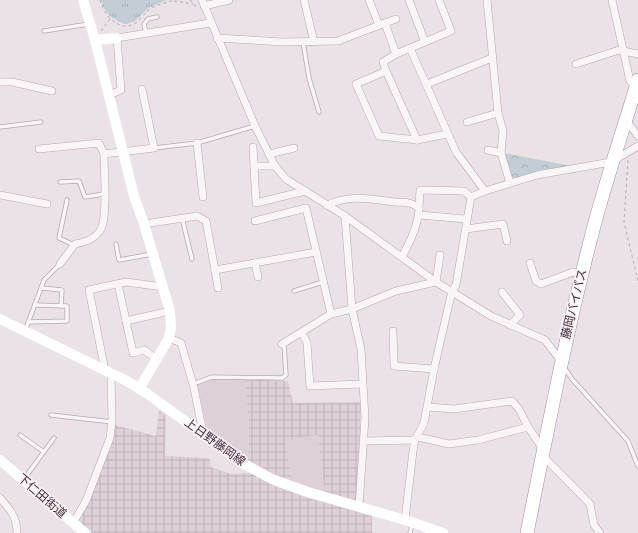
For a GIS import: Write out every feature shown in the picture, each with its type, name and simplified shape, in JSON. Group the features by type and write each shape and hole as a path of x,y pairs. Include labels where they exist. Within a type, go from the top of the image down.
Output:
{"highway":[{"name":"藤岡バイパス","path":"527,533 561,361 581,274 612,162 637,84"}],"street":[{"path":"83,0 124,151 134,196 170,311 171,328 169,338 139,389"},
{"path":"230,0 202,5 255,126 275,166 286,179 346,216 436,282 491,316 545,340 561,361"},
{"path":"304,0 314,42"},
{"path":"369,0 396,54"},
{"path":"409,0 425,42"},
{"path":"417,140 386,71 384,62 396,54 451,30 439,0"},
{"path":"487,0 498,113 503,131 501,153 510,183"},
{"path":"612,0 630,81 637,84"},
{"path":"217,38 303,42 338,41 396,19"},
{"path":"95,40 146,34 210,23"},
{"path":"109,95 121,90 117,38"},
{"path":"410,48 456,152 485,191"},
{"path":"576,64 619,50 638,54"},
{"path":"426,84 492,58"},
{"path":"386,71 356,84 379,136 417,140 447,134"},
{"path":"0,82 12,82 52,91"},
{"path":"104,154 154,148 142,89"},
{"path":"467,122 498,113"},
{"path":"625,119 638,136"},
{"path":"39,149 100,143 104,154 104,218 101,229 94,237 74,245 60,264"},
{"path":"197,143 203,198"},
{"path":"471,197 485,191 537,175 612,162 638,146"},
{"path":"253,147 256,202 305,191"},
{"path":"269,154 294,148"},
{"path":"488,150 501,153"},
{"path":"254,166 275,166"},
{"path":"402,256 412,238 419,212 420,190 464,191 471,197"},
{"path":"0,195 47,204"},
{"path":"327,205 355,197 408,202 419,212 466,219"},
{"path":"409,525 410,468 417,438 424,423 434,369 452,291 456,285 466,229 466,219 471,197"},
{"path":"254,221 306,208 331,314"},
{"path":"144,224 197,216 206,221 218,288"},
{"path":"346,216 352,309 361,349 364,441 359,506"},
{"path":"466,229 503,224 507,241"},
{"path":"215,270 316,252"},
{"path":"436,282 440,255"},
{"path":"254,263 258,276"},
{"path":"530,263 536,282 541,284 573,272 581,274"},
{"path":"73,523 86,501 110,438 112,422 108,371 89,290 126,282 163,287"},
{"path":"283,344 331,314 352,309 396,291 436,282"},
{"path":"118,284 133,353 144,350 157,359"},
{"path":"502,292 520,315 510,325"},
{"path":"126,321 170,311"},
{"name":"上日野藤岡線","path":"0,320 108,371 139,389 200,431 244,464 272,479 308,492 359,506 409,525 443,533"},
{"path":"393,331 394,366 434,369"},
{"path":"302,333 307,343 310,386 362,384"},
{"path":"169,338 181,343 193,384 202,428 200,431"},
{"path":"428,407 454,409 512,401 519,409 543,452 590,504 594,525 600,533"},
{"path":"364,441 417,438 449,444 478,440 528,427"},
{"name":"下仁田街道","path":"0,460 85,533"},
{"path":"0,498 12,511 17,522 17,533"}],"lane":[{"path":"146,34 144,24 148,19 157,17"},
{"path":"44,31 90,24"},
{"path":"303,42 309,78 319,112"},
{"path":"0,127 41,122"},
{"path":"154,148 197,143 255,126"},
{"path":"60,182 79,181 86,197 104,194"},
{"path":"67,200 59,238 74,245"},
{"path":"182,218 192,259"},
{"path":"116,244 119,260 153,254"},
{"path":"24,332 44,280 60,264"},
{"path":"294,291 324,282"},
{"path":"41,288 62,290 62,306"},
{"path":"28,322 67,321 68,306 35,305"},
{"path":"193,384 212,377 282,378 286,375 283,344"},
{"path":"561,361 572,380 628,441 638,466"},
{"path":"51,415 112,422"},
{"path":"20,435 44,452"},
{"path":"23,480 54,438"}],"path":[{"path":"100,0 104,12 110,19 117,24 132,25 154,6 173,0 202,5"},
{"path":"190,0 193,4"},
{"path":"95,40 110,19"},
{"path":"629,151 624,222 638,281"}],"shaded area":[{"path":"215,379 245,379 249,423 248,460 208,433 197,384"},
{"path":"245,379 288,381 293,403 361,402 357,502 325,493 318,435 285,440 292,482 279,478 248,460 249,423"},
{"path":"159,410 166,416 165,456 209,458 211,467 231,474 251,473 275,486 305,497 372,516 372,533 93,533 82,524 80,520 91,497 115,425 156,436"},
{"path":"318,435 325,493 292,482 285,439"}],"green space":[{"path":"101,0 167,0 148,8 135,21 126,24 117,21 110,16 104,9"},
{"path":"504,153 571,166 515,178 511,176"}]}
